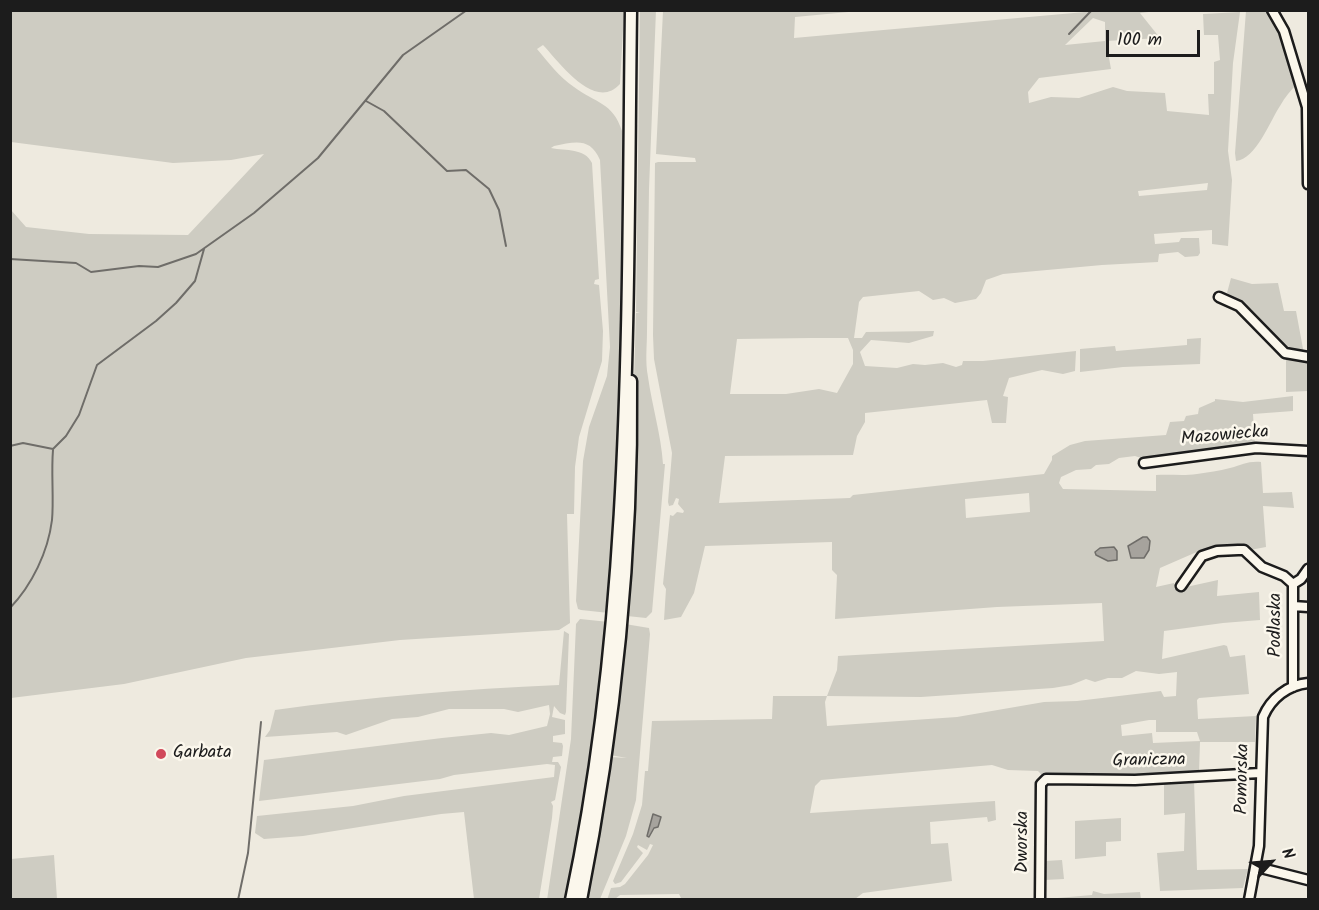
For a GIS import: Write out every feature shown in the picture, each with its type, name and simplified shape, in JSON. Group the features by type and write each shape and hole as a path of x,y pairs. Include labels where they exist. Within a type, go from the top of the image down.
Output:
{"main road":[{"path":"571,900 602,726 617,572 626,348 631,10"},
{"path":"581,900 611,726 627,554 631,449 636,10"}],"street":[{"path":"1272,10 1284,31 1307,107 1308,184"},
{"path":"1219,297 1239,306 1285,353 1308,357"},
{"name":"Mazowiecka","path":"1144,463 1256,448 1308,452"},
{"path":"1181,586 1202,556 1216,551 1238,549 1244,550 1262,567 1284,576 1293,584"},
{"name":"Podlaska","path":"1293,687 1293,584 1301,579 1308,569"},
{"path":"1293,606 1308,607"},
{"name":"Pomorska","path":"1250,900 1259,846 1263,717 1276,698 1293,687 1308,683"},
{"name":"Graniczna","path":"1041,784 1050,778 1144,780 1260,774"},
{"name":"Dworska","path":"1040,900 1041,784"},
{"path":"1257,867 1308,880"}],"shaded area":[{"path":"656,10 649,189 646,360 663,464 665,464 652,612 646,618 627,616 636,313 640,313 636,312 640,11"},
{"path":"11,11 624,11 620,84 610,91 600,92 589,89 568,73 543,45 537,49 554,70 569,83 614,114 622,131 621,334 614,554 609,613 578,609 576,601 583,461 589,427 607,376 610,347 600,160 587,144 575,143 551,148 580,152 592,163 599,279 595,280 594,284 599,285 603,331 602,361 579,437 575,467 574,514 567,514 570,623 559,630 400,640 246,658 124,684 11,698 11,210 26,227 89,234 188,235 264,154 231,160 173,163 11,142"},
{"path":"663,11 859,11 795,17 794,38 1085,11 1157,11 1140,13 1160,38 1106,41 1111,69 1039,78 1028,92 1029,103 1051,97 1079,98 1113,87 1127,91 1165,93 1167,111 1209,115 1208,94 1214,94 1214,62 1220,60 1218,35 1204,35 1203,14 1240,12 1233,63 1228,151 1232,180 1228,246 1212,244 1212,230 1154,234 1155,244 1179,242 1181,238 1199,238 1200,253 1198,256 1185,257 1178,252 1159,254 1158,262 1003,274 986,280 976,299 955,303 944,298 933,300 919,291 863,297 859,302 854,338 862,338 866,332 934,331 933,336 909,343 871,340 860,352 865,366 897,368 913,364 943,363 956,367 962,365 963,361 1076,351 1075,371 1063,374 1042,370 1009,378 1003,396 1008,397 1006,423 992,423 987,400 865,413 865,422 857,436 853,455 725,456 719,503 850,498 853,495 1044,474 1052,456 1070,445 1085,441 1166,435 1170,422 1184,421 1186,416 1198,414 1199,408 1215,399 1243,402 1293,396 1293,411 1253,414 1255,446 1147,460 1135,456 1119,458 1109,464 1076,470 1061,477 1059,483 1063,489 1156,491 1156,475 1197,474 1261,462 1263,493 1292,492 1294,508 1263,506 1266,547 1250,550 1242,546 1204,553 1199,551 1160,568 1156,587 1174,583 1177,589 1218,580 1217,596 1259,592 1260,620 1164,631 1162,659 1224,645 1227,646 1230,657 1245,655 1249,694 1199,698 1197,700 1198,719 1256,716 1255,742 1200,742 1199,773 1121,779 1045,778 1038,771 1008,770 992,765 821,780 815,786 810,813 995,801 996,820 988,822 987,817 930,822 931,844 948,843 952,881 863,893 855,899 682,900 679,894 620,895 615,899 607,900 611,888 625,884 653,845 650,844 647,850 638,845 637,847 643,853 621,882 615,884 613,881 633,834 642,805 645,771 648,771 652,721 772,719 773,696 827,696 837,670 838,656 1104,641 1102,603 997,607 835,619 837,575 832,570 832,542 705,546 694,593 681,617 664,620 666,589 663,584 670,515 684,511 678,504 679,499 676,498 673,505 669,506 668,502 672,453 654,359 655,163 696,162 695,158 656,154","holes":["1093,18 1105,22 1105,41 1065,45","1208,183 1207,190 1139,196 1138,191","848,338 853,350 853,364 837,393 819,389 786,394 730,394 737,339","1029,493 1030,512 966,518 965,499","1143,537 1149,538 1149,550 1144,558 1131,558 1128,548 1130,544","1136,671 1159,674 1177,672 1176,696 1164,697 1161,691 1077,701 1044,702 957,717 827,726 825,702 827,696 921,697 1053,688 1071,685 1086,679 1095,682 1108,678 1122,678","1156,720 1156,732 1197,732 1200,741 1153,743 1152,733 1122,736 1121,725"]},
{"path":"1246,11 1269,11 1279,24 1298,83 1284,100 1256,147 1243,159 1236,161 1235,153"},
{"path":"1231,278 1252,284 1278,283 1284,311 1296,311 1304,354 1288,353 1240,302 1227,293"},
{"path":"1201,338 1200,364 1123,367 1080,372 1080,349 1115,346 1116,351 1187,345 1187,339"},
{"path":"1286,358 1308,361 1308,391 1286,392"},
{"path":"1147,537 1150,541 1149,550 1144,558 1131,558 1128,546"},
{"path":"1114,547 1117,551 1117,560 1108,561 1096,555 1095,552 1100,548"},
{"path":"580,619 609,622 592,764 567,899 547,900 571,739 576,624"},
{"path":"625,624 649,628 650,634 636,800 626,836 600,899 585,900 610,757 627,758 610,755"},
{"path":"564,631 569,634 566,712 565,715 560,713 554,706 552,717 565,720 565,734 553,736 553,742 562,743 563,746 562,756 553,757 552,762 558,762 561,767 555,800 551,802 552,818 539,899 474,899 464,812 303,836 264,839 255,833 257,816 353,806 404,796 554,777 555,765 547,764 259,801 264,760 491,733 509,735 547,726 550,714 549,705 518,712 504,709 449,709 418,717 392,719 346,735 337,732 265,737 270,730 275,710 416,694 559,685"},
{"path":"1194,781 1197,870 1248,869 1243,888 1160,891 1157,853 1184,851 1185,813 1164,815 1164,783"},
{"path":"653,814 661,817 658,827 654,828 649,837 647,836"},
{"path":"1121,818 1121,841 1106,842 1106,856 1075,859 1075,821"},
{"path":"54,855 57,899 11,899 11,859"},
{"path":"1062,860 1064,879 1044,880 1045,861"},
{"path":"1093,891 1104,894 1140,892 1141,899 1046,899 1092,895"}],"waterway":[{"path":"10,259 76,263 91,272 139,266 158,267 196,254 254,213 318,158 403,55 467,10"},
{"path":"1069,34 1092,10"},
{"path":"366,101 384,111 447,171 466,170 489,189 499,210 506,246"},
{"path":"10,446 23,443 53,449 66,436 79,415 97,365 156,321 176,303 195,281 204,249"},
{"path":"10,608 32,578 47,544 52,520 53,450"},
{"path":"238,900 248,853 261,722"}],"place":[{"name":"Garbata","path":"161,754"}]}
